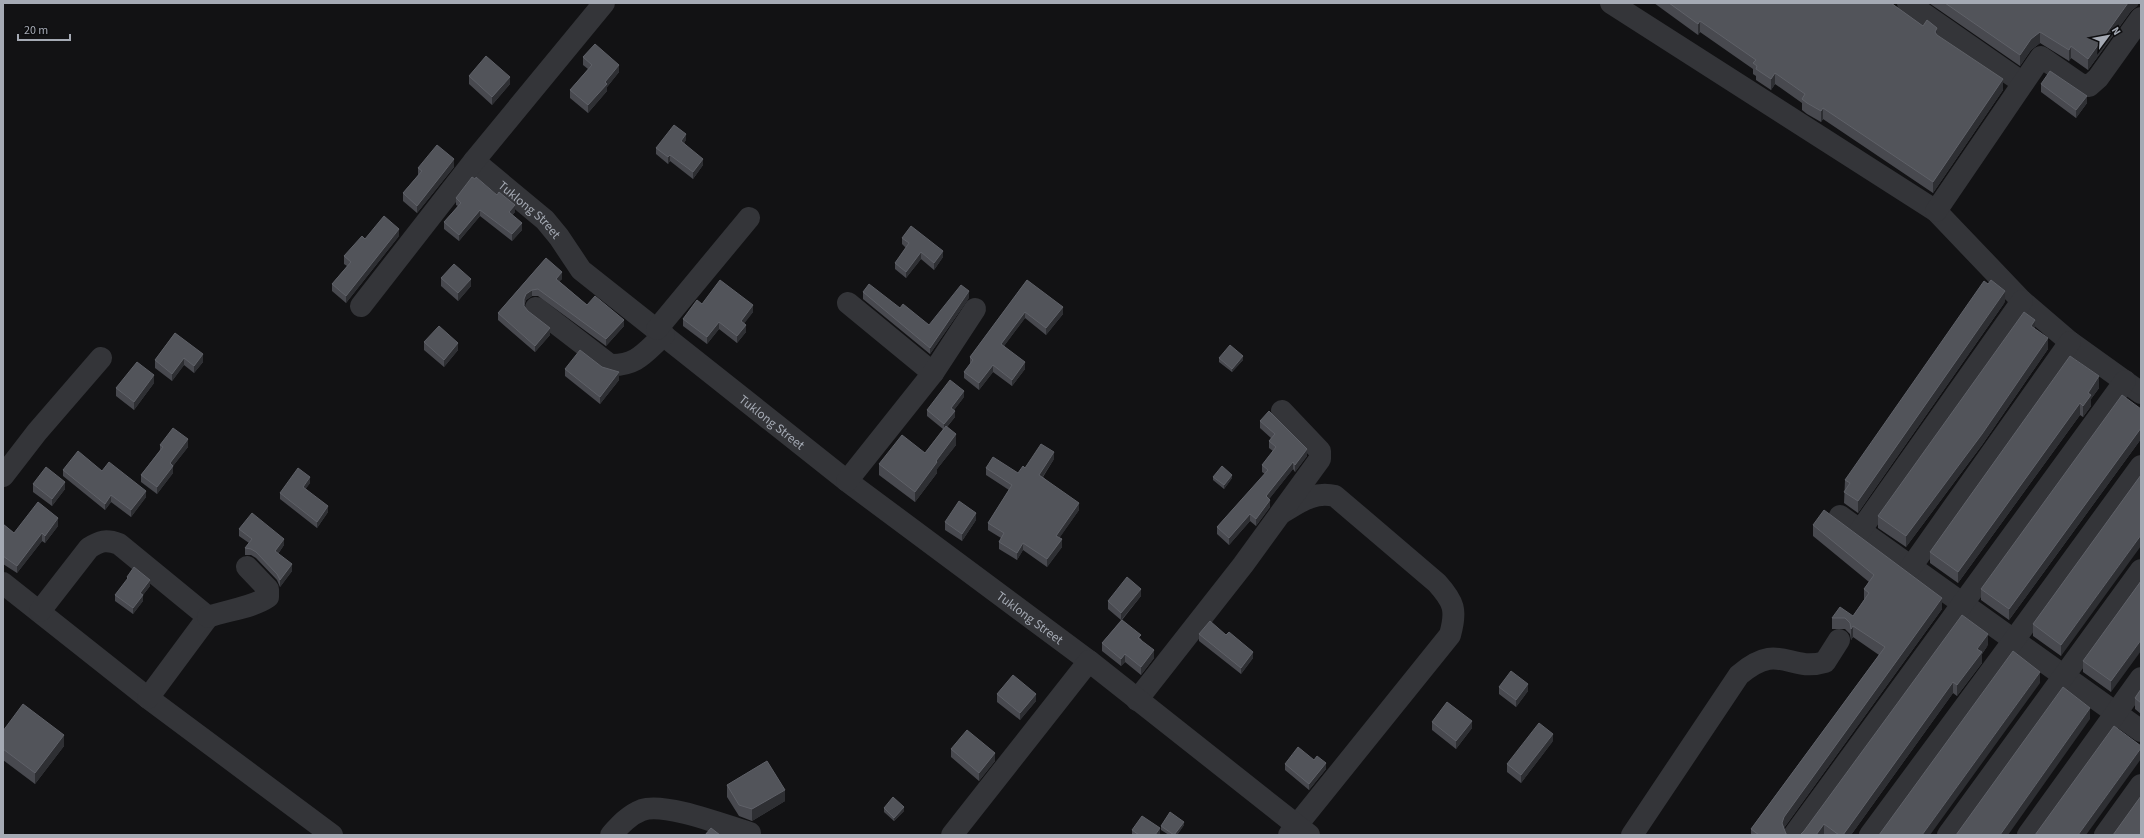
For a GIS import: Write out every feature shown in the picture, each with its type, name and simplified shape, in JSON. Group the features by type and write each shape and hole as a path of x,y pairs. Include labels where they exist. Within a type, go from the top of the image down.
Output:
{"street":[{"path":"361,306 474,161 604,3"},
{"path":"1611,3 1936,211 2022,301 2070,342 2133,387 1963,604 1796,834"},
{"path":"1908,3 2022,83"},
{"path":"1936,211 2041,57 2080,84 2089,86 2098,78 2141,18"},
{"name":"Tuklong Street","path":"474,161 545,220 559,236 581,270 847,481 1089,661 1299,832"},
{"path":"536,308 610,365 624,366 633,363 661,332 749,218"},
{"path":"1860,531 2022,301"},
{"path":"848,303 933,373"},
{"path":"847,481 933,373 975,309"},
{"path":"1911,567 2070,342"},
{"path":"3,476 37,432 101,358"},
{"path":"1137,700 1283,512 1320,459 1320,451 1282,411"},
{"path":"1870,835 2141,466"},
{"path":"1283,512 1314,494 1324,493 1334,496 1438,582 1451,598 1455,617 1450,635 1299,832"},
{"path":"1840,516 2141,731"},
{"path":"40,611 89,548 98,542 107,540 119,544 208,617"},
{"path":"148,698 208,617 227,610 260,602 268,597 268,589 247,567"},
{"path":"1948,835 2063,675 2141,570"},
{"path":"3,582 148,698 332,835"},
{"path":"1632,835 1739,675 1751,665 1763,659 1779,658 1816,665 1826,662 1839,640"},
{"path":"952,835 1089,661"},
{"path":"2028,835 2141,678"},
{"path":"2104,835 2141,785"},
{"path":"611,835 624,820 643,810 665,808 750,833"}],"building":[{"path":"1669,3 1891,3 1923,26 1927,20 1937,28 1935,32 1937,35 2003,79 1933,182 1823,108 1821,111 1807,103 1802,99 1805,94 1775,73 1771,79 1756,69 1757,66 1753,63 1756,60 1700,21 1698,24"},
{"path":"1945,3 2128,3 2088,59 2071,46 2069,50 2040,32 2031,39 2020,55"},
{"path":"595,44 619,65 605,82 607,84 588,105 570,90 592,65 583,57"},
{"path":"486,56 510,77 492,97 469,76"},
{"path":"2050,71 2087,96 2076,110 2041,84"},
{"path":"674,125 686,134 681,141 703,159 693,172 670,155 668,157 656,148"},
{"path":"437,145 454,159 417,206 403,193 422,171 418,168"},
{"path":"472,177 475,179 476,177 497,195 499,192 515,205 509,212 522,223 512,234 480,210 459,235 444,222 461,203 456,198"},
{"path":"384,216 399,229 346,296 332,284 351,262 344,256 362,236 365,239"},
{"path":"911,226 943,251 934,263 921,252 906,272 895,263 909,243 902,238"},
{"path":"546,258 562,272 556,279 587,305 595,296 624,320 606,339 538,289 532,290 526,294 524,306 528,311 550,328 535,346 498,313"},
{"path":"454,264 471,279 458,293 441,278"},
{"path":"720,280 753,305 741,321 746,325 737,336 719,322 707,337 683,319 697,300 702,304"},
{"path":"1027,280 1063,307 1046,328 1025,312 1001,344 1025,362 1012,380 993,365 979,383 964,372 973,360 970,357"},
{"path":"1991,280 2005,291 1858,501 1844,492 1850,483 1845,480 1984,281 1988,284"},
{"path":"869,284 900,308 903,304 929,325 961,285 969,291 930,348 863,292"},
{"path":"2024,312 2035,320 2031,326 2048,338 1982,434 1906,536 1878,516"},
{"path":"439,326 458,343 444,360 424,342"},
{"path":"175,333 203,354 194,366 184,358 172,374 155,360"},
{"path":"1230,345 1243,356 1232,369 1219,358"},
{"path":"580,350 602,367 619,372 600,397 565,369"},
{"path":"2070,356 2099,376 2088,393 2091,395 2083,406 2080,403 1958,572 1930,552"},
{"path":"137,362 154,375 134,402 116,388"},
{"path":"950,380 964,391 951,408 955,411 944,424 927,410"},
{"path":"2122,395 2141,409 2141,428 2009,609 1981,589"},
{"path":"1269,411 1307,449 1295,465 1293,462 1266,496 1270,500 1256,519 1250,514 1229,538 1217,527 1268,470 1262,465 1276,447 1269,441 1275,434 1260,421"},
{"path":"946,426 956,434 915,492 879,464 902,435 925,453"},
{"path":"173,428 188,439 170,463 173,466 157,487 141,475 163,447 160,445"},
{"path":"1041,444 1054,452 1039,475 1079,503 1056,536 1062,539 1047,559 1023,543 1017,553 999,542 1004,533 988,523 1012,485 986,468 993,457 1018,473 1023,466 1025,468"},
{"path":"78,451 102,471 109,462 146,491 131,510 111,495 105,504 63,470"},
{"path":"1222,466 1232,475 1224,485 1213,477"},
{"path":"46,467 65,482 52,499 33,484"},
{"path":"298,468 310,477 303,487 328,506 317,522 280,493"},
{"path":"2141,475 2141,535 2061,645 2033,624"},
{"path":"959,501 976,513 962,534 945,522"},
{"path":"38,502 58,518 45,536 42,533 17,566 3,556 3,524 14,533"},
{"path":"1824,510 1942,598 1784,817 1782,823 1786,834 1789,835 1759,835 1751,829 1885,647 1853,626 1851,629 1850,623 1845,618 1832,618 1840,607 1853,616 1869,593 1864,589 1874,575 1813,525"},
{"path":"252,513 284,539 275,551 292,564 280,580 277,574 256,552 245,548 252,539 239,529"},
{"path":"134,567 150,580 140,593 143,595 133,608 115,595 128,578 127,577"},
{"path":"1127,577 1141,589 1121,613 1108,601"},
{"path":"2141,581 2141,640 2111,681 2083,661"},
{"path":"1962,615 1988,634 1977,649 1982,652 1957,685 1953,682 1843,835 1839,835 1824,824 1816,835 1800,835 1804,831"},
{"path":"1122,620 1141,635 1138,638 1154,650 1141,667 1125,654 1121,659 1102,643"},
{"path":"1210,621 1226,635 1229,632 1253,652 1241,668 1199,634"},
{"path":"2013,651 2040,672 1922,835 1879,835"},
{"path":"1511,671 1528,684 1516,700 1499,687"},
{"path":"1013,675 1036,694 1020,713 997,694"},
{"path":"2063,687 2090,708 2000,835 1956,835"},
{"path":"2141,689 2141,703 2135,698"},
{"path":"1447,702 1472,721 1456,741 1432,722"},
{"path":"23,704 64,735 35,773 3,749 3,731"},
{"path":"1539,723 1553,734 1521,775 1507,764"},
{"path":"2114,726 2141,746 2141,748 2078,835 2035,835"},
{"path":"967,730 995,753 979,773 951,749"},
{"path":"1298,747 1314,760 1317,756 1326,763 1309,784 1285,764"},
{"path":"767,761 785,790 752,809 739,805 727,785"},
{"path":"2141,796 2141,835 2113,835"},
{"path":"893,797 904,807 894,818 884,808"},
{"path":"1170,812 1184,822 1174,835 1161,826"},
{"path":"1142,816 1160,828 1155,835 1139,835 1132,830"},
{"path":"711,828 720,835 705,835"}]}
